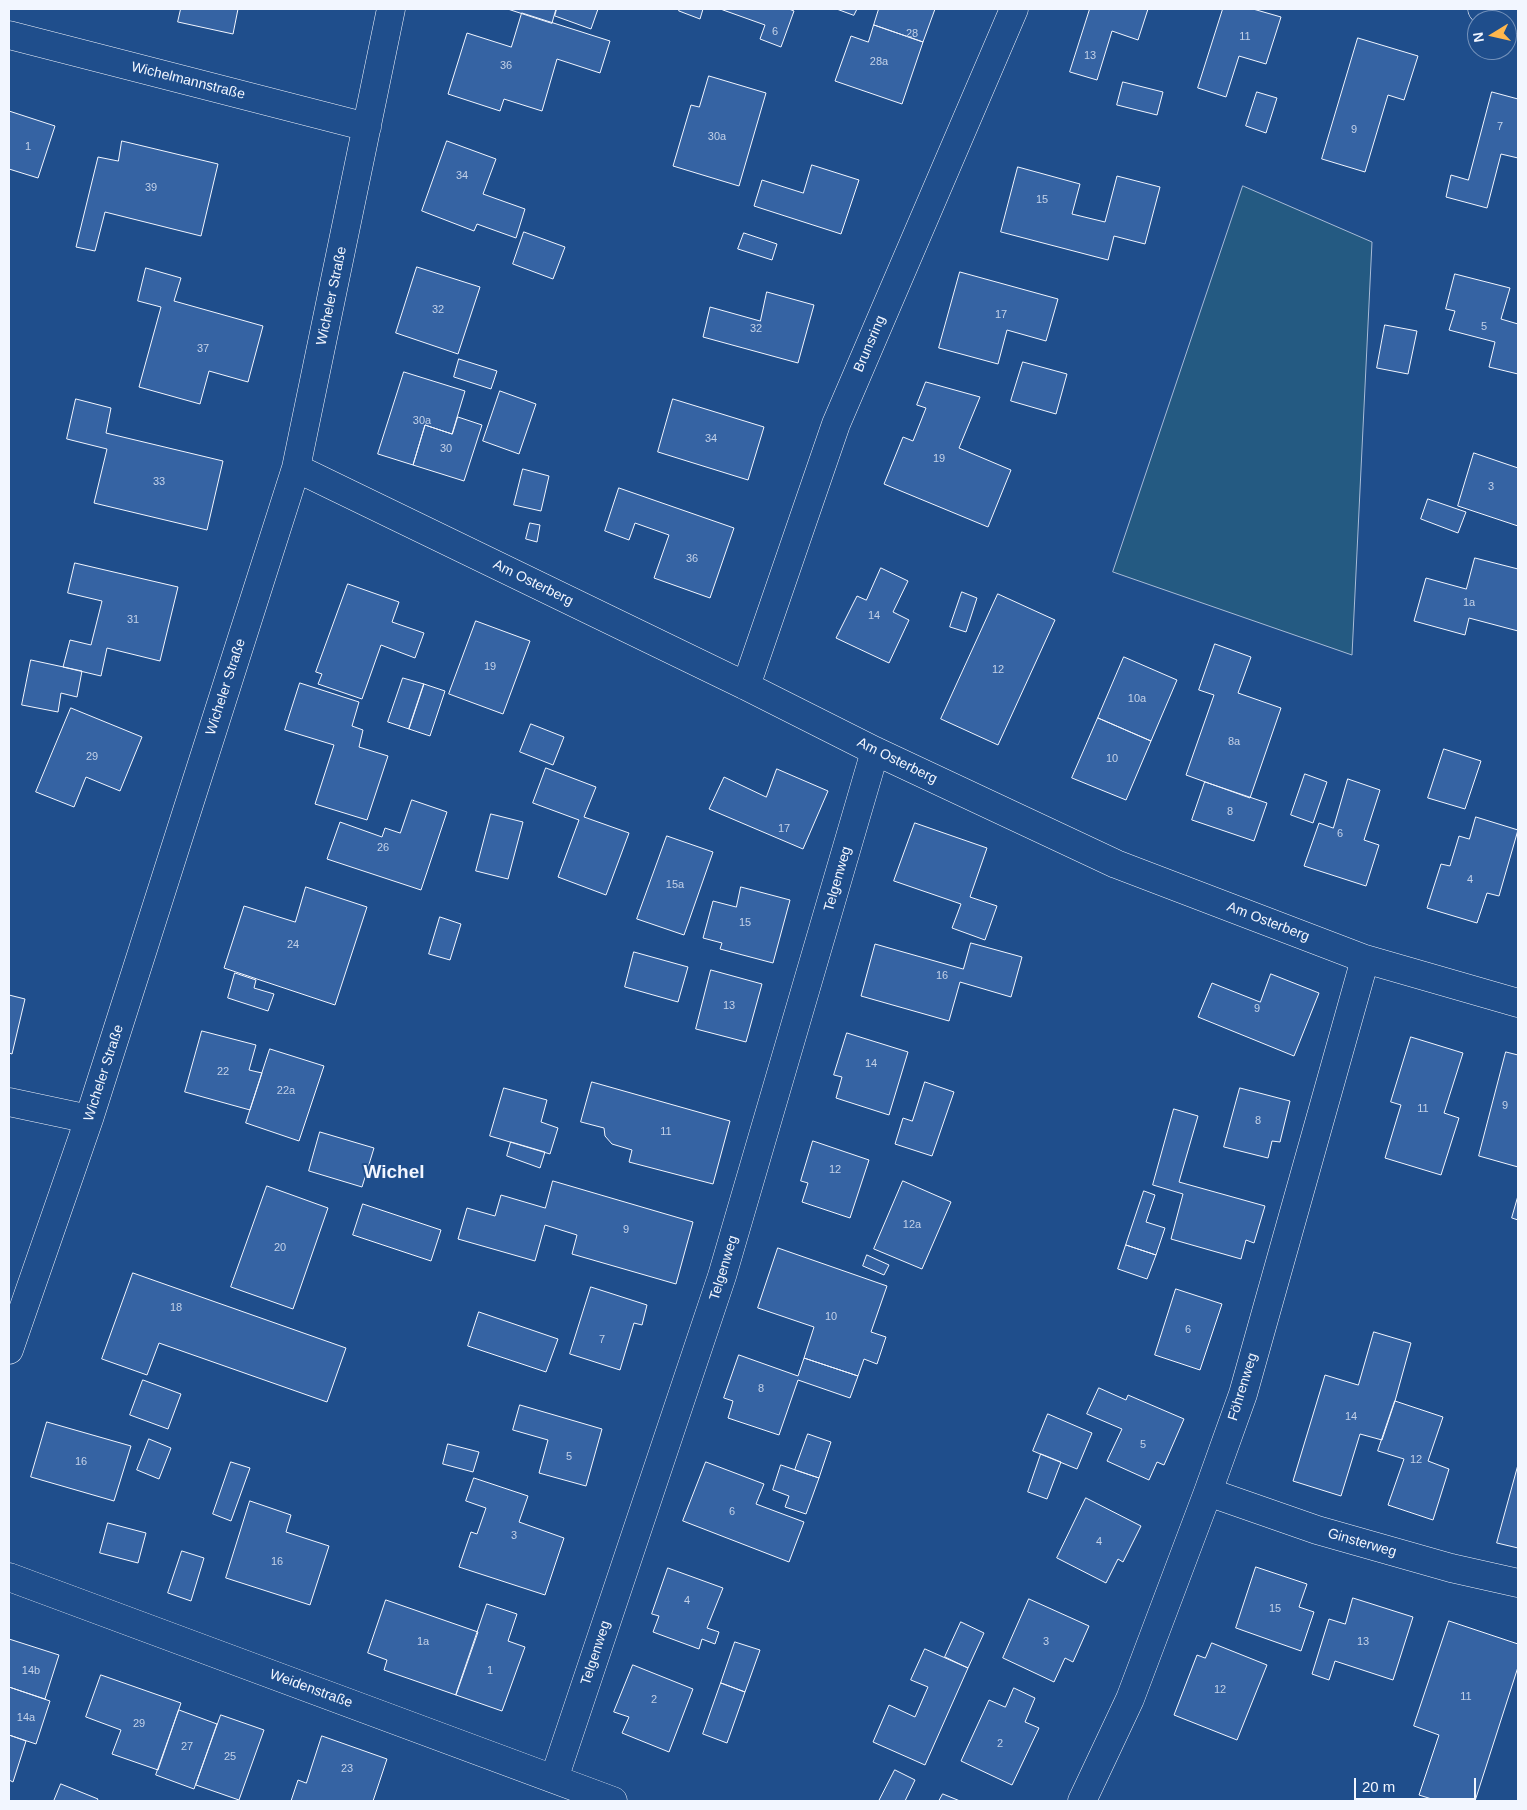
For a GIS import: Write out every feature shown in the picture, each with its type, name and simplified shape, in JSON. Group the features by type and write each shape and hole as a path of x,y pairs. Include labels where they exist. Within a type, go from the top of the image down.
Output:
{"street":[{"name":"Wicheler Straße","path":"9,1350 89,1119 296,468 391,9"},
{"name":"Brunsring","path":"746,686 836,424 1014,9"},
{"path":"1482,9 1518,19"},
{"name":"Wichelmannstraße","path":"9,35 367,127"},
{"name":"Am Osterberg","path":"296,468 746,686 875,751 1116,864 1365,959 1518,1003"},
{"name":"Telgenweg","path":"554,1779 722,1276 875,751"},
{"name":"Föhrenweg","path":"1082,1801 1130,1699 1243,1394 1365,959"},
{"path":"9,1102 89,1119"},
{"name":"Ginsterweg","path":"1208,1492 1317,1530 1451,1568 1518,1583"},
{"name":"Weidenstraße","path":"9,1577 613,1801"}],"shaded area":[{"path":"1243,186 1372,242 1352,655 1113,572"}],"building":[{"path":"181,9 238,9 233,34 178,22"},
{"path":"508,9 556,9 552,23"},
{"path":"557,9 598,9 591,29 555,16"},
{"path":"680,9 703,9 700,19 679,11"},
{"path":"724,9 789,9 794,11 781,47 760,39 765,25"},
{"path":"837,9 857,9 854,15"},
{"path":"879,9 935,9 923,42 874,25"},
{"path":"1090,9 1148,9 1138,40 1112,31 1097,80 1070,72"},
{"path":"1223,9 1253,9 1281,17 1266,64 1239,56 1226,97 1198,88"},
{"path":"522,13 610,41 600,73 557,59 542,111 504,99 500,111 448,94 467,33 511,47"},
{"path":"874,25 923,42 902,104 835,81 851,36 868,42"},
{"path":"1358,38 1418,56 1404,100 1388,95 1365,172 1322,159"},
{"path":"709,76 766,93 739,186 673,166 691,105 699,107"},
{"path":"1123,82 1163,92 1157,115 1117,105"},
{"path":"1257,92 1277,98 1266,133 1246,126"},
{"path":"1492,92 1518,99 1518,158 1501,154 1487,208 1446,197 1451,175 1468,180"},
{"path":"9,111 55,126 38,178 9,169"},
{"path":"122,141 218,164 201,236 105,212 95,251 76,247 98,157 118,161"},
{"path":"447,141 496,159 483,194 525,209 516,238 477,224 474,231 422,211"},
{"path":"812,165 859,180 841,234 754,206 762,180 803,193"},
{"path":"1018,167 1080,184 1072,214 1105,222 1117,176 1160,187 1145,244 1114,236 1108,260 1001,232"},
{"path":"524,232 565,247 553,279 513,264"},
{"path":"744,233 777,244 772,260 738,249"},
{"path":"417,267 480,287 458,354 396,333"},
{"path":"146,268 181,278 174,301 263,326 248,382 209,371 200,404 139,387 161,307 138,301"},
{"path":"960,272 1058,299 1046,341 1007,330 998,364 939,348"},
{"path":"1455,274 1510,288 1501,319 1518,324 1518,374 1489,367 1495,342 1449,330 1455,311 1446,309"},
{"path":"767,292 814,305 798,363 703,337 710,307 760,321"},
{"path":"1385,325 1417,331 1408,374 1377,368"},
{"path":"459,359 497,371 491,389 454,377"},
{"path":"1023,362 1067,374 1056,414 1011,401"},
{"path":"404,372 465,391 452,434 425,425 413,465 378,454"},
{"path":"926,382 980,397 959,448 1011,470 988,527 884,484 903,437 913,441 926,408 917,405"},
{"path":"500,391 536,404 519,454 483,441"},
{"path":"76,399 111,408 106,433 223,461 207,530 94,503 107,449 67,439"},
{"path":"673,399 764,427 748,480 658,452"},
{"path":"458,417 482,425 464,481 413,465 425,425 452,434"},
{"path":"1474,453 1518,468 1518,526 1458,506"},
{"path":"523,469 549,476 541,511 514,505"},
{"path":"619,488 734,528 710,598 654,578 669,535 635,523 629,540 605,531"},
{"path":"1428,499 1466,512 1458,533 1421,519"},
{"path":"530,523 540,525 537,542 526,539"},
{"path":"1475,558 1518,569 1518,631 1469,618 1465,635 1414,621 1426,578 1466,589"},
{"path":"75,563 178,587 160,661 107,648 101,676 63,667 70,640 91,645 102,601 68,593"},
{"path":"881,568 908,581 893,612 909,620 889,663 836,638 857,596 866,600"},
{"path":"348,584 399,602 392,622 424,633 415,658 381,645 362,699 318,684 322,674 316,672"},
{"path":"962,592 977,598 966,632 950,627"},
{"path":"998,594 1055,620 998,745 941,719"},
{"path":"476,621 530,641 503,714 449,694"},
{"path":"1215,644 1251,657 1238,693 1281,708 1250,798 1186,775 1214,695 1199,690"},
{"path":"1124,657 1177,680 1151,741 1098,718"},
{"path":"31,660 82,671 77,697 61,693 58,712 22,705"},
{"path":"403,678 424,684 409,729 388,722"},
{"path":"300,683 359,702 352,726 363,730 359,747 388,756 367,820 315,804 334,745 285,730"},
{"path":"424,684 445,691 430,736 409,729"},
{"path":"71,708 142,737 120,791 86,777 74,807 36,792"},
{"path":"1098,718 1151,741 1126,800 1072,778"},
{"path":"531,724 564,737 553,765 520,752"},
{"path":"1444,749 1481,761 1465,809 1428,798"},
{"path":"546,768 596,787 584,817 629,833 606,895 558,877 579,820 533,803"},
{"path":"777,769 828,791 803,849 709,809 724,777 766,797"},
{"path":"1305,774 1327,782 1313,823 1291,815"},
{"path":"1348,779 1380,790 1364,840 1379,845 1366,886 1304,866 1319,823 1333,828"},
{"path":"1205,782 1267,803 1254,841 1192,820"},
{"path":"412,800 447,812 421,890 327,859 340,822 382,837 385,828 400,833"},
{"path":"491,814 523,822 508,879 476,871"},
{"path":"1476,817 1518,830 1499,896 1487,893 1477,923 1427,908 1441,864 1450,866 1459,836 1469,839"},
{"path":"915,823 987,848 970,897 997,906 985,940 952,928 961,904 894,881"},
{"path":"667,836 713,852 684,935 637,919"},
{"path":"306,887 367,907 335,1005 224,968 244,906 295,922"},
{"path":"741,887 790,900 773,963 720,949 722,943 703,938 713,901 736,907"},
{"path":"440,917 461,924 450,960 429,954"},
{"path":"971,943 1022,957 1011,997 960,982 949,1021 861,996 875,944 963,969"},
{"path":"634,952 688,967 678,1002 625,987"},
{"path":"711,970 762,984 746,1042 696,1029"},
{"path":"235,973 256,980 254,988 274,994 268,1011 228,998"},
{"path":"1271,974 1319,993 1294,1056 1198,1017 1212,983 1260,1002"},
{"path":"9,995 25,999 12,1054 9,1053"},
{"path":"202,1031 256,1045 249,1070 262,1073 250,1110 185,1092"},
{"path":"847,1033 908,1052 889,1115 836,1098 842,1077 834,1075"},
{"path":"1411,1037 1463,1053 1444,1113 1459,1118 1441,1175 1385,1158 1401,1105 1391,1102"},
{"path":"270,1049 324,1066 299,1141 246,1123"},
{"path":"1506,1052 1518,1055 1518,1167 1479,1156"},
{"path":"592,1082 730,1121 713,1184 629,1162 632,1150 612,1144 605,1136 604,1128 581,1122"},
{"path":"925,1082 954,1092 932,1156 895,1144 903,1118 912,1121"},
{"path":"504,1088 547,1100 541,1122 558,1128 550,1154 490,1136"},
{"path":"1240,1088 1290,1101 1280,1142 1272,1141 1268,1158 1224,1147"},
{"path":"1174,1109 1198,1116 1179,1182 1265,1206 1254,1243 1246,1240 1241,1259 1171,1239 1183,1194 1153,1185"},
{"path":"320,1132 374,1148 362,1187 309,1171"},
{"path":"813,1141 869,1160 850,1218 802,1202 808,1183 801,1181"},
{"path":"511,1142 545,1152 540,1168 507,1156"},
{"path":"553,1181 693,1222 676,1284 572,1254 577,1235 545,1225 535,1261 458,1239 467,1208 495,1216 501,1195 545,1208"},
{"path":"903,1181 951,1202 922,1269 874,1249"},
{"path":"267,1186 328,1208 293,1309 231,1287"},
{"path":"1144,1191 1155,1195 1146,1222 1165,1228 1156,1255 1126,1245"},
{"path":"1518,1196 1518,1220 1512,1218"},
{"path":"363,1204 441,1230 431,1261 353,1235"},
{"path":"1126,1245 1156,1255 1147,1279 1118,1269"},
{"path":"778,1248 887,1286 871,1332 886,1337 877,1364 864,1359 858,1376 804,1358 814,1327 758,1308"},
{"path":"867,1255 889,1265 884,1275 863,1266"},
{"path":"133,1273 346,1348 327,1402 159,1343 147,1375 102,1359"},
{"path":"591,1287 647,1305 642,1325 634,1323 620,1370 570,1354"},
{"path":"1176,1289 1222,1304 1200,1370 1155,1355"},
{"path":"479,1312 558,1339 546,1372 468,1346"},
{"path":"1374,1332 1411,1343 1382,1440 1360,1434 1341,1496 1293,1481 1325,1375 1358,1385"},
{"path":"739,1355 798,1376 804,1358 858,1376 850,1398 798,1380 779,1435 728,1418 733,1401 724,1398"},
{"path":"143,1380 181,1394 168,1429 130,1415"},
{"path":"1099,1388 1126,1400 1128,1395 1184,1419 1164,1465 1157,1462 1149,1480 1107,1461 1122,1429 1087,1414"},
{"path":"1395,1401 1443,1417 1428,1461 1449,1469 1433,1520 1388,1505 1404,1459 1378,1451"},
{"path":"520,1405 602,1429 586,1486 539,1473 548,1440 513,1430"},
{"path":"1048,1414 1092,1433 1077,1469 1033,1451"},
{"path":"47,1422 131,1446 114,1501 31,1477"},
{"path":"808,1434 831,1442 819,1478 795,1470"},
{"path":"149,1439 171,1448 159,1479 137,1470"},
{"path":"448,1444 479,1452 473,1472 443,1464"},
{"path":"1041,1454 1061,1462 1047,1499 1028,1492"},
{"path":"231,1462 250,1468 231,1521 213,1514"},
{"path":"706,1462 764,1484 756,1504 804,1522 789,1562 683,1521"},
{"path":"781,1465 819,1478 806,1514 785,1507 789,1496 773,1490"},
{"path":"1518,1465 1518,1548 1497,1543"},
{"path":"474,1478 528,1496 519,1522 564,1538 545,1595 459,1567 471,1532 477,1534 486,1508 466,1501"},
{"path":"1086,1498 1141,1526 1123,1562 1118,1559 1106,1583 1057,1558"},
{"path":"250,1501 291,1515 286,1532 329,1546 310,1605 226,1578"},
{"path":"108,1523 146,1533 138,1563 100,1553"},
{"path":"182,1551 204,1558 191,1601 168,1593"},
{"path":"1256,1567 1307,1584 1299,1607 1314,1612 1301,1651 1236,1628"},
{"path":"668,1568 723,1588 707,1628 719,1632 715,1644 702,1639 699,1649 653,1632 659,1616 652,1614"},
{"path":"1353,1598 1413,1617 1393,1680 1335,1661 1329,1680 1312,1674 1329,1619 1345,1624"},
{"path":"1029,1599 1089,1626 1073,1662 1065,1658 1054,1682 1003,1658"},
{"path":"386,1600 478,1632 456,1695 384,1670 387,1660 368,1653"},
{"path":"487,1604 517,1614 508,1641 525,1647 502,1711 456,1695"},
{"path":"1449,1621 1518,1644 1518,1667 1475,1801 1438,1801 1419,1795 1439,1735 1414,1726"},
{"path":"961,1622 984,1633 968,1668 945,1657"},
{"path":"9,1639 59,1655 45,1699 9,1687"},
{"path":"735,1642 760,1650 745,1692 721,1683"},
{"path":"1212,1643 1267,1665 1237,1740 1174,1715 1197,1655 1205,1658"},
{"path":"925,1649 968,1668 925,1765 873,1742 889,1705 915,1717 928,1687 911,1680"},
{"path":"633,1665 693,1689 669,1752 622,1733 629,1717 614,1712"},
{"path":"101,1675 181,1703 158,1770 112,1754 121,1730 86,1717"},
{"path":"721,1683 745,1692 727,1743 703,1734"},
{"path":"9,1687 50,1701 36,1744 9,1735"},
{"path":"1014,1688 1035,1698 1025,1722 1039,1728 1012,1785 961,1761 989,1700 1005,1707"},
{"path":"179,1710 217,1724 194,1789 156,1775"},
{"path":"221,1715 264,1730 239,1800 196,1785"},
{"path":"9,1735 26,1741 13,1782 9,1780"},
{"path":"322,1736 387,1759 373,1801 291,1801 298,1780 306,1783"},
{"path":"895,1770 915,1780 905,1801 879,1801"},
{"path":"61,1784 98,1799 97,1801 54,1801"},
{"path":"943,1794 960,1801 939,1801"}],"district":[{"name":"Wichel","path":"394,1173"}]}
